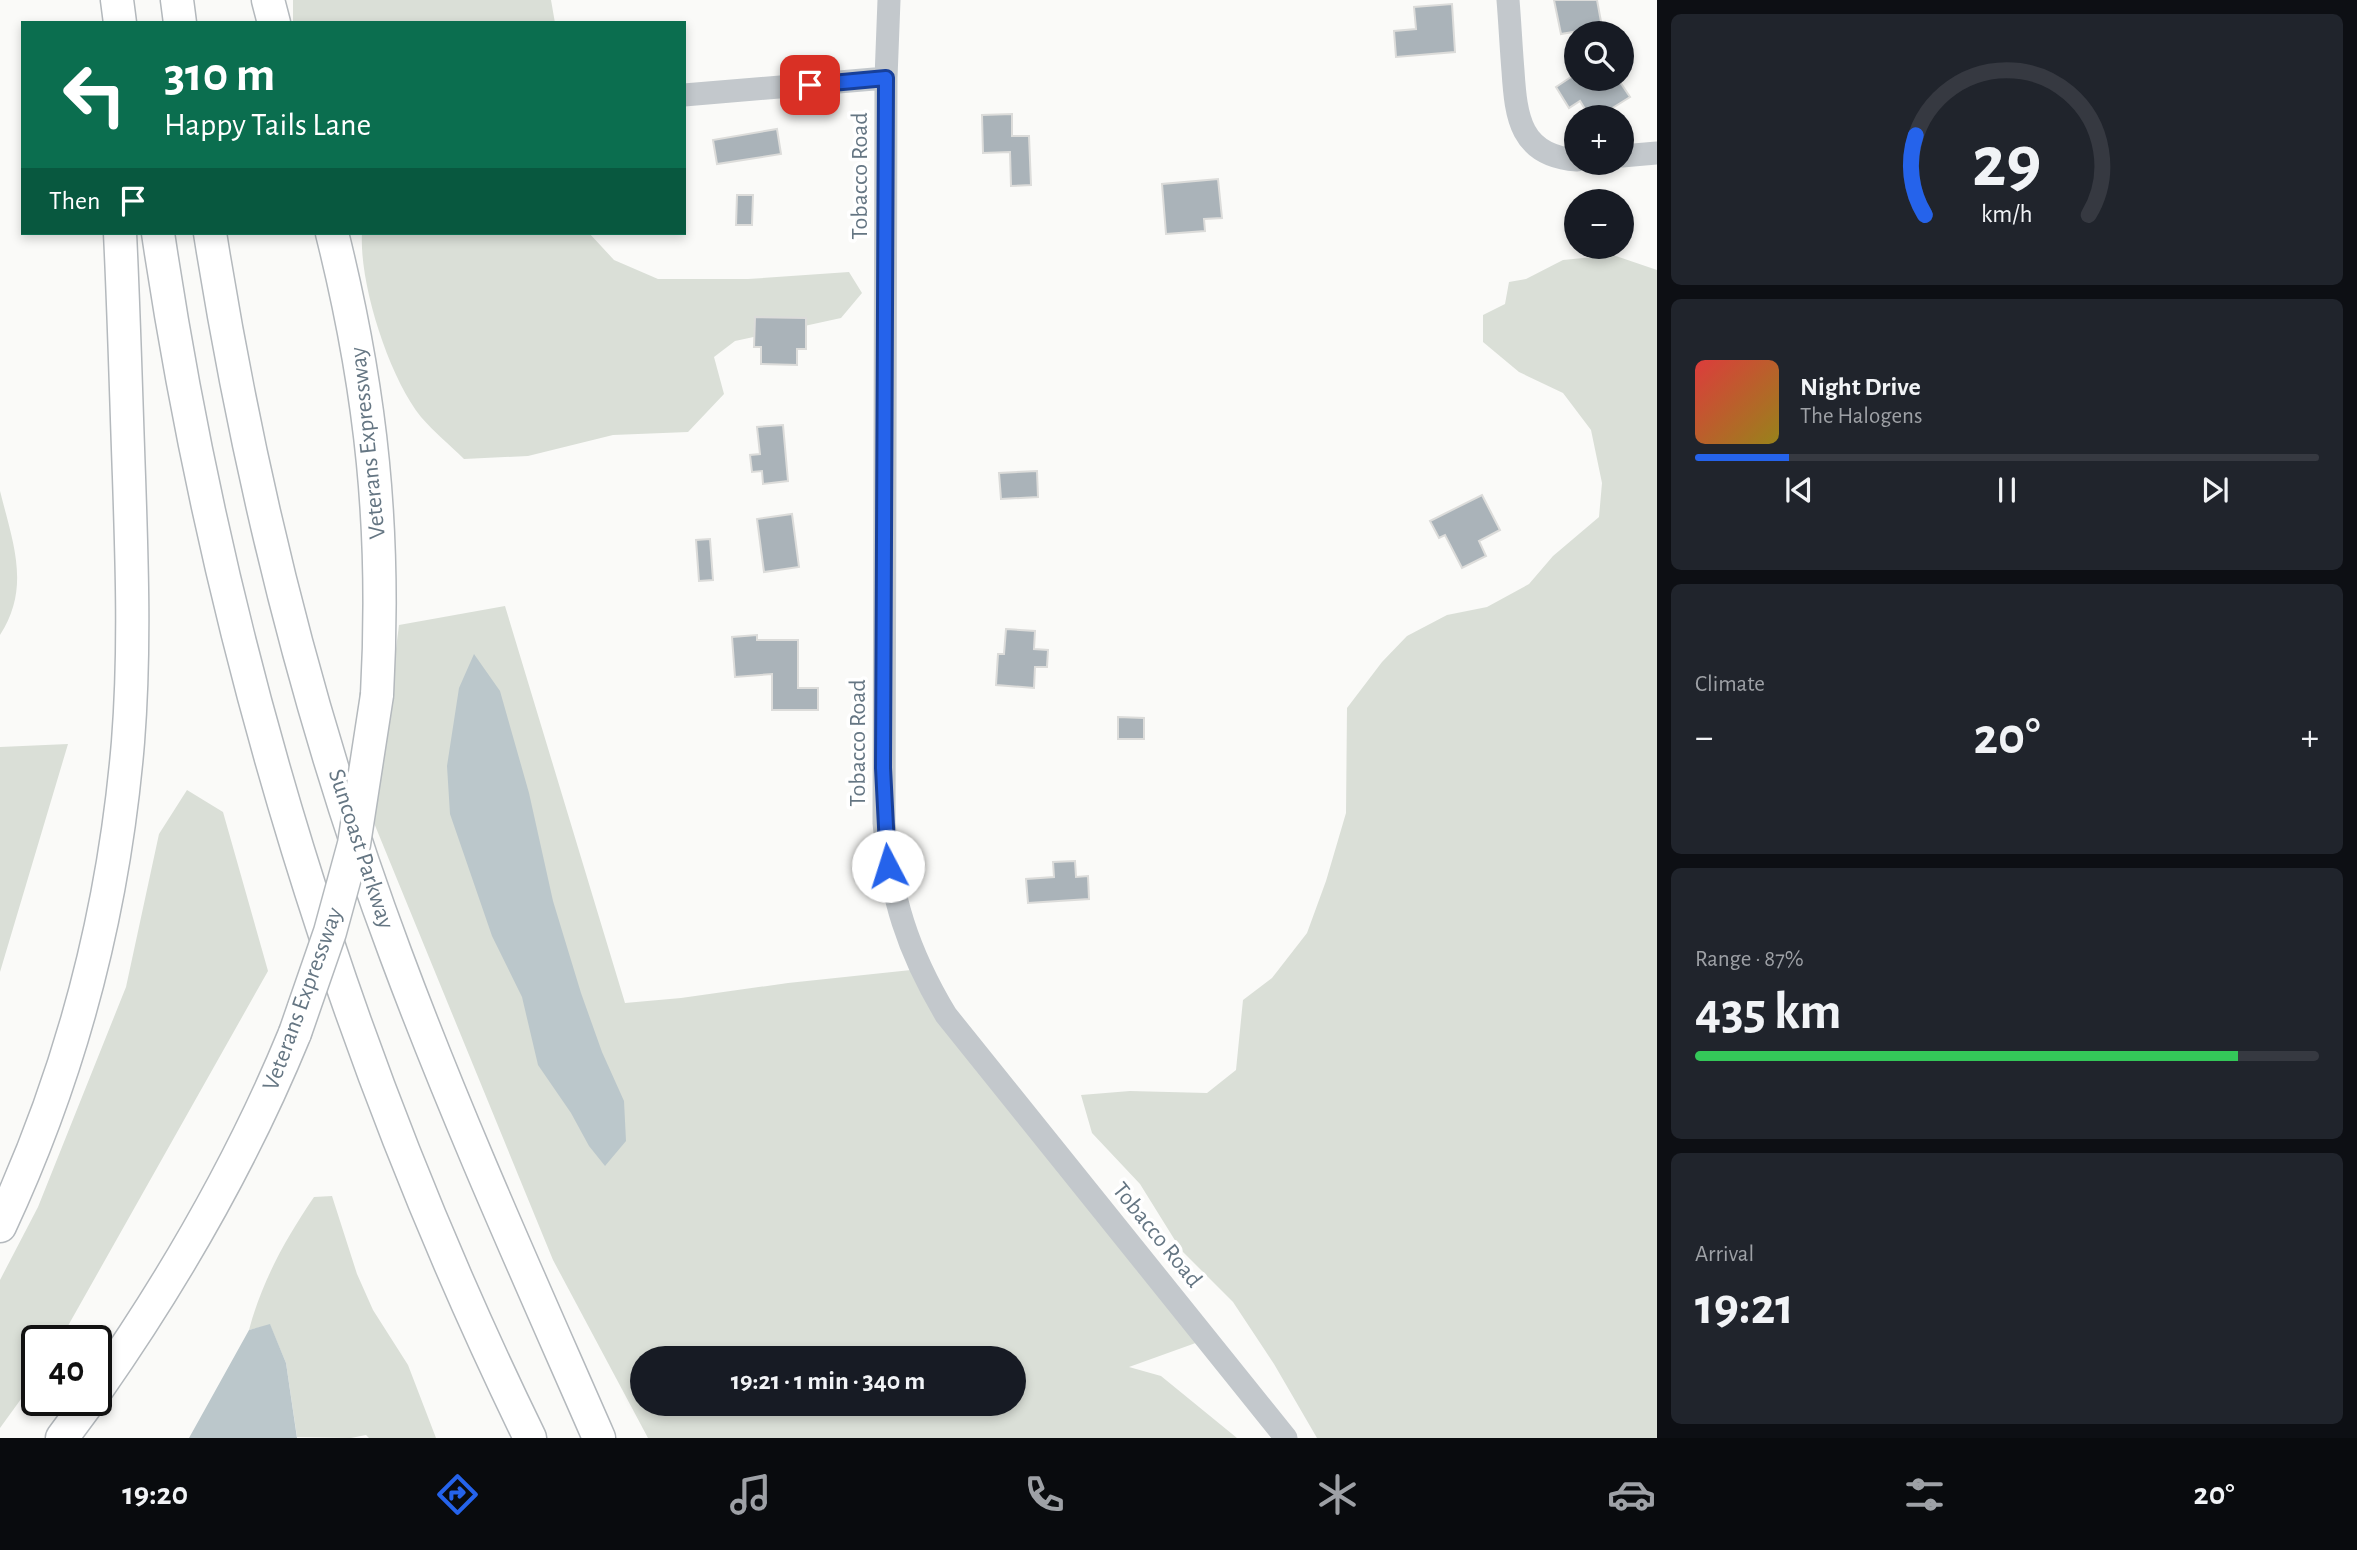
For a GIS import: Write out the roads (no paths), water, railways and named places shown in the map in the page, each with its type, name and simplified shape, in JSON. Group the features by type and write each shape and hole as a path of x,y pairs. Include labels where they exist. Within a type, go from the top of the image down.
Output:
{"highway":[{"path":"117,0 120,21"},
{"path":"177,0 180,21"},
{"path":"268,0 273,21"},
{"path":"0,1226 37,1139 78,1018 95,952 120,816 128,742 133,605 120,235"},
{"path":"158,235 197,467 245,668 273,766 359,1038 430,1217 493,1363 530,1438"},
{"name":"Suncoast Parkway","path":"210,235 240,400 267,523 329,751 395,953 457,1112 599,1438"},
{"name":"Veterans Expressway","path":"112,1368 152,1310 196,1236 253,1130 295,1033 330,932 354,844 377,695 381,564 376,482 362,363 332,235"},
{"path":"536,1296 616,1438"},
{"path":"493,1363 520,1438"},
{"path":"62,1438 78,1416"}],"street":[{"name":"Tobacco Road","path":"889,0 886,78 884,823 888,866 896,906 919,965 946,1015 1286,1438"},
{"path":"1508,0 1516,113 1523,132 1538,149 1564,156"},
{"path":"686,95 886,78"},
{"path":"1634,155 1657,153"}]}
